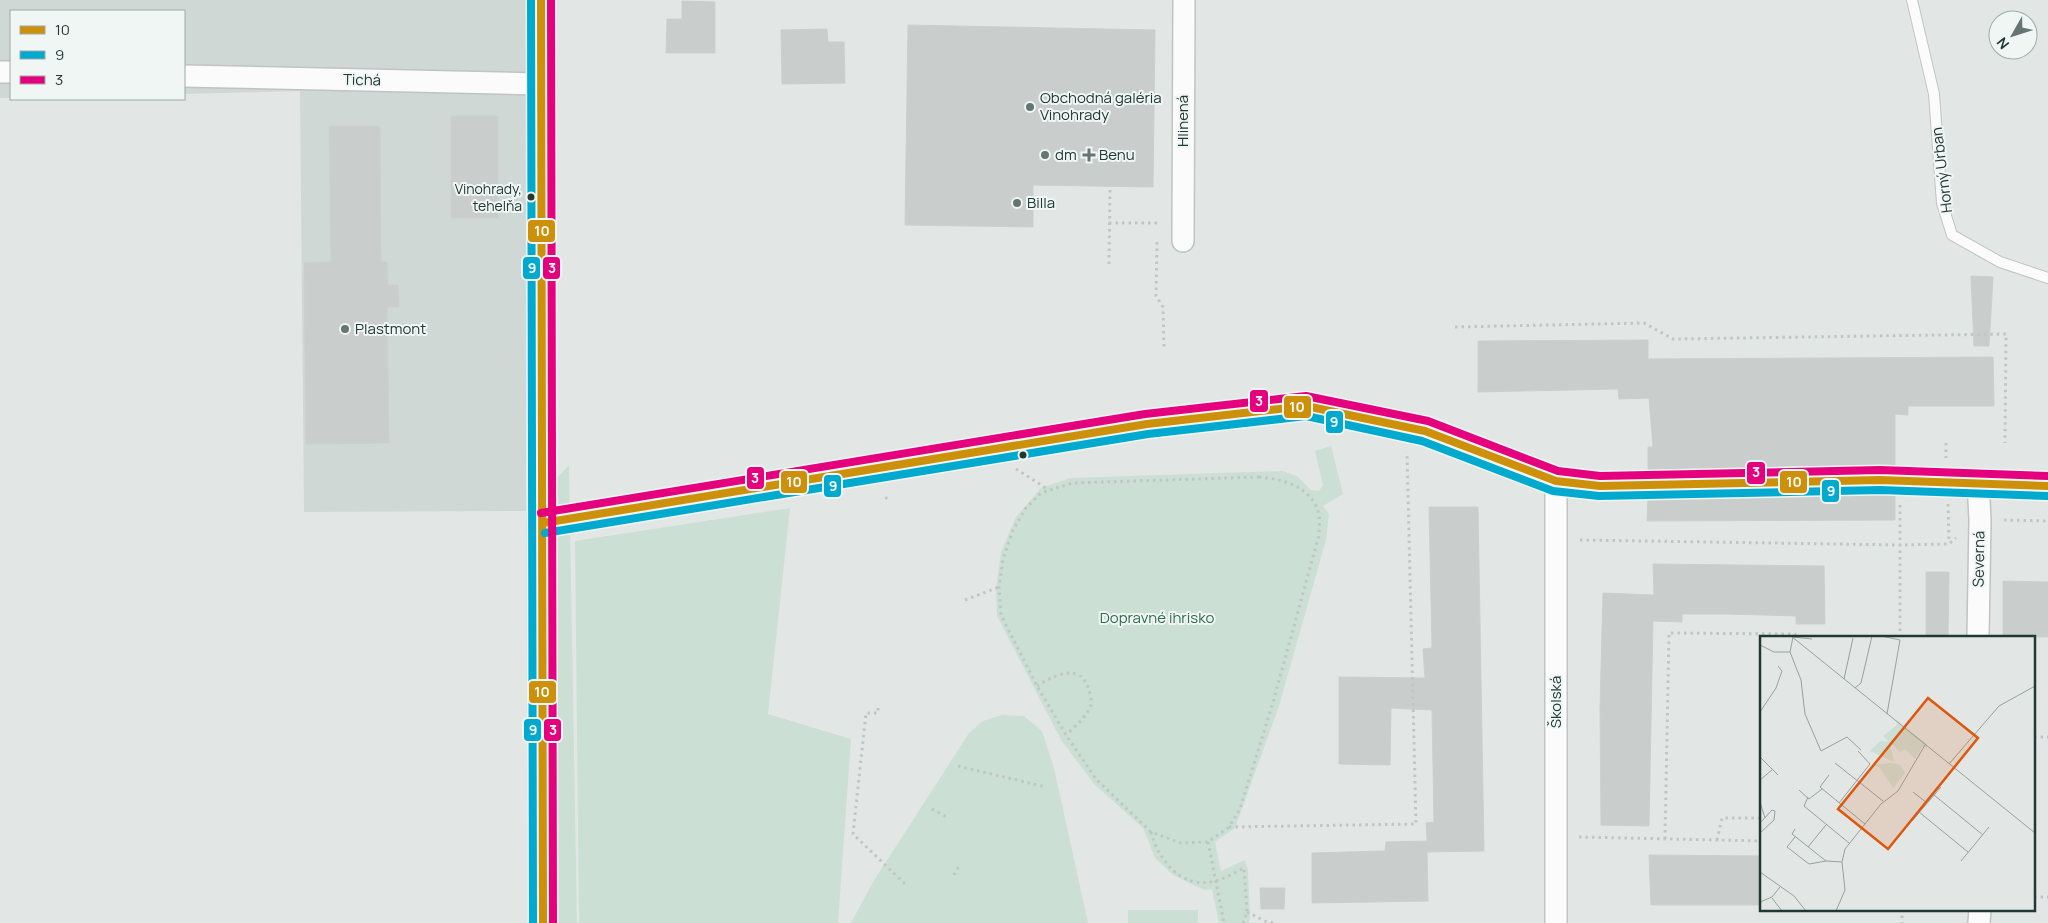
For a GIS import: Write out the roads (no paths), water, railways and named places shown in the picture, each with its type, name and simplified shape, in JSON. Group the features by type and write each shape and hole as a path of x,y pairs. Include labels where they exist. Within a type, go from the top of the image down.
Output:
{"main road":[{"path":"541,0 543,923"}],"street":[{"name":"Hlinená","path":"1183,241 1184,0"},
{"name":"Tichá","path":"185,76 541,84"},
{"path":"542,522 1187,418 1306,406 1425,431 1556,481 1600,486 1900,480 1978,481 2048,486"},
{"name":"Školská","path":"1556,481 1556,923"},
{"name":"Severná","path":"1978,481 1980,520 1978,636"},
{"path":"1979,923 1980,910"}],"lane":[{"name":"Horný Urban","path":"1912,0 1934,94 1942,203 1952,235 2000,262 2048,278"}],"place":[{"name":"Obchodná galéria Vinohrady","path":"1030,107"},
{"name":"dm","path":"1045,155"},
{"name":"Benu","path":"1089,155"},
{"name":"Vinohrady, tehelňa","path":"531,197"},
{"name":"Billa","path":"1017,203"},
{"name":"Plastmont","path":"345,329"}],"park label":[{"name":"Dopravné ihrisko","path":"1157,618"}]}
